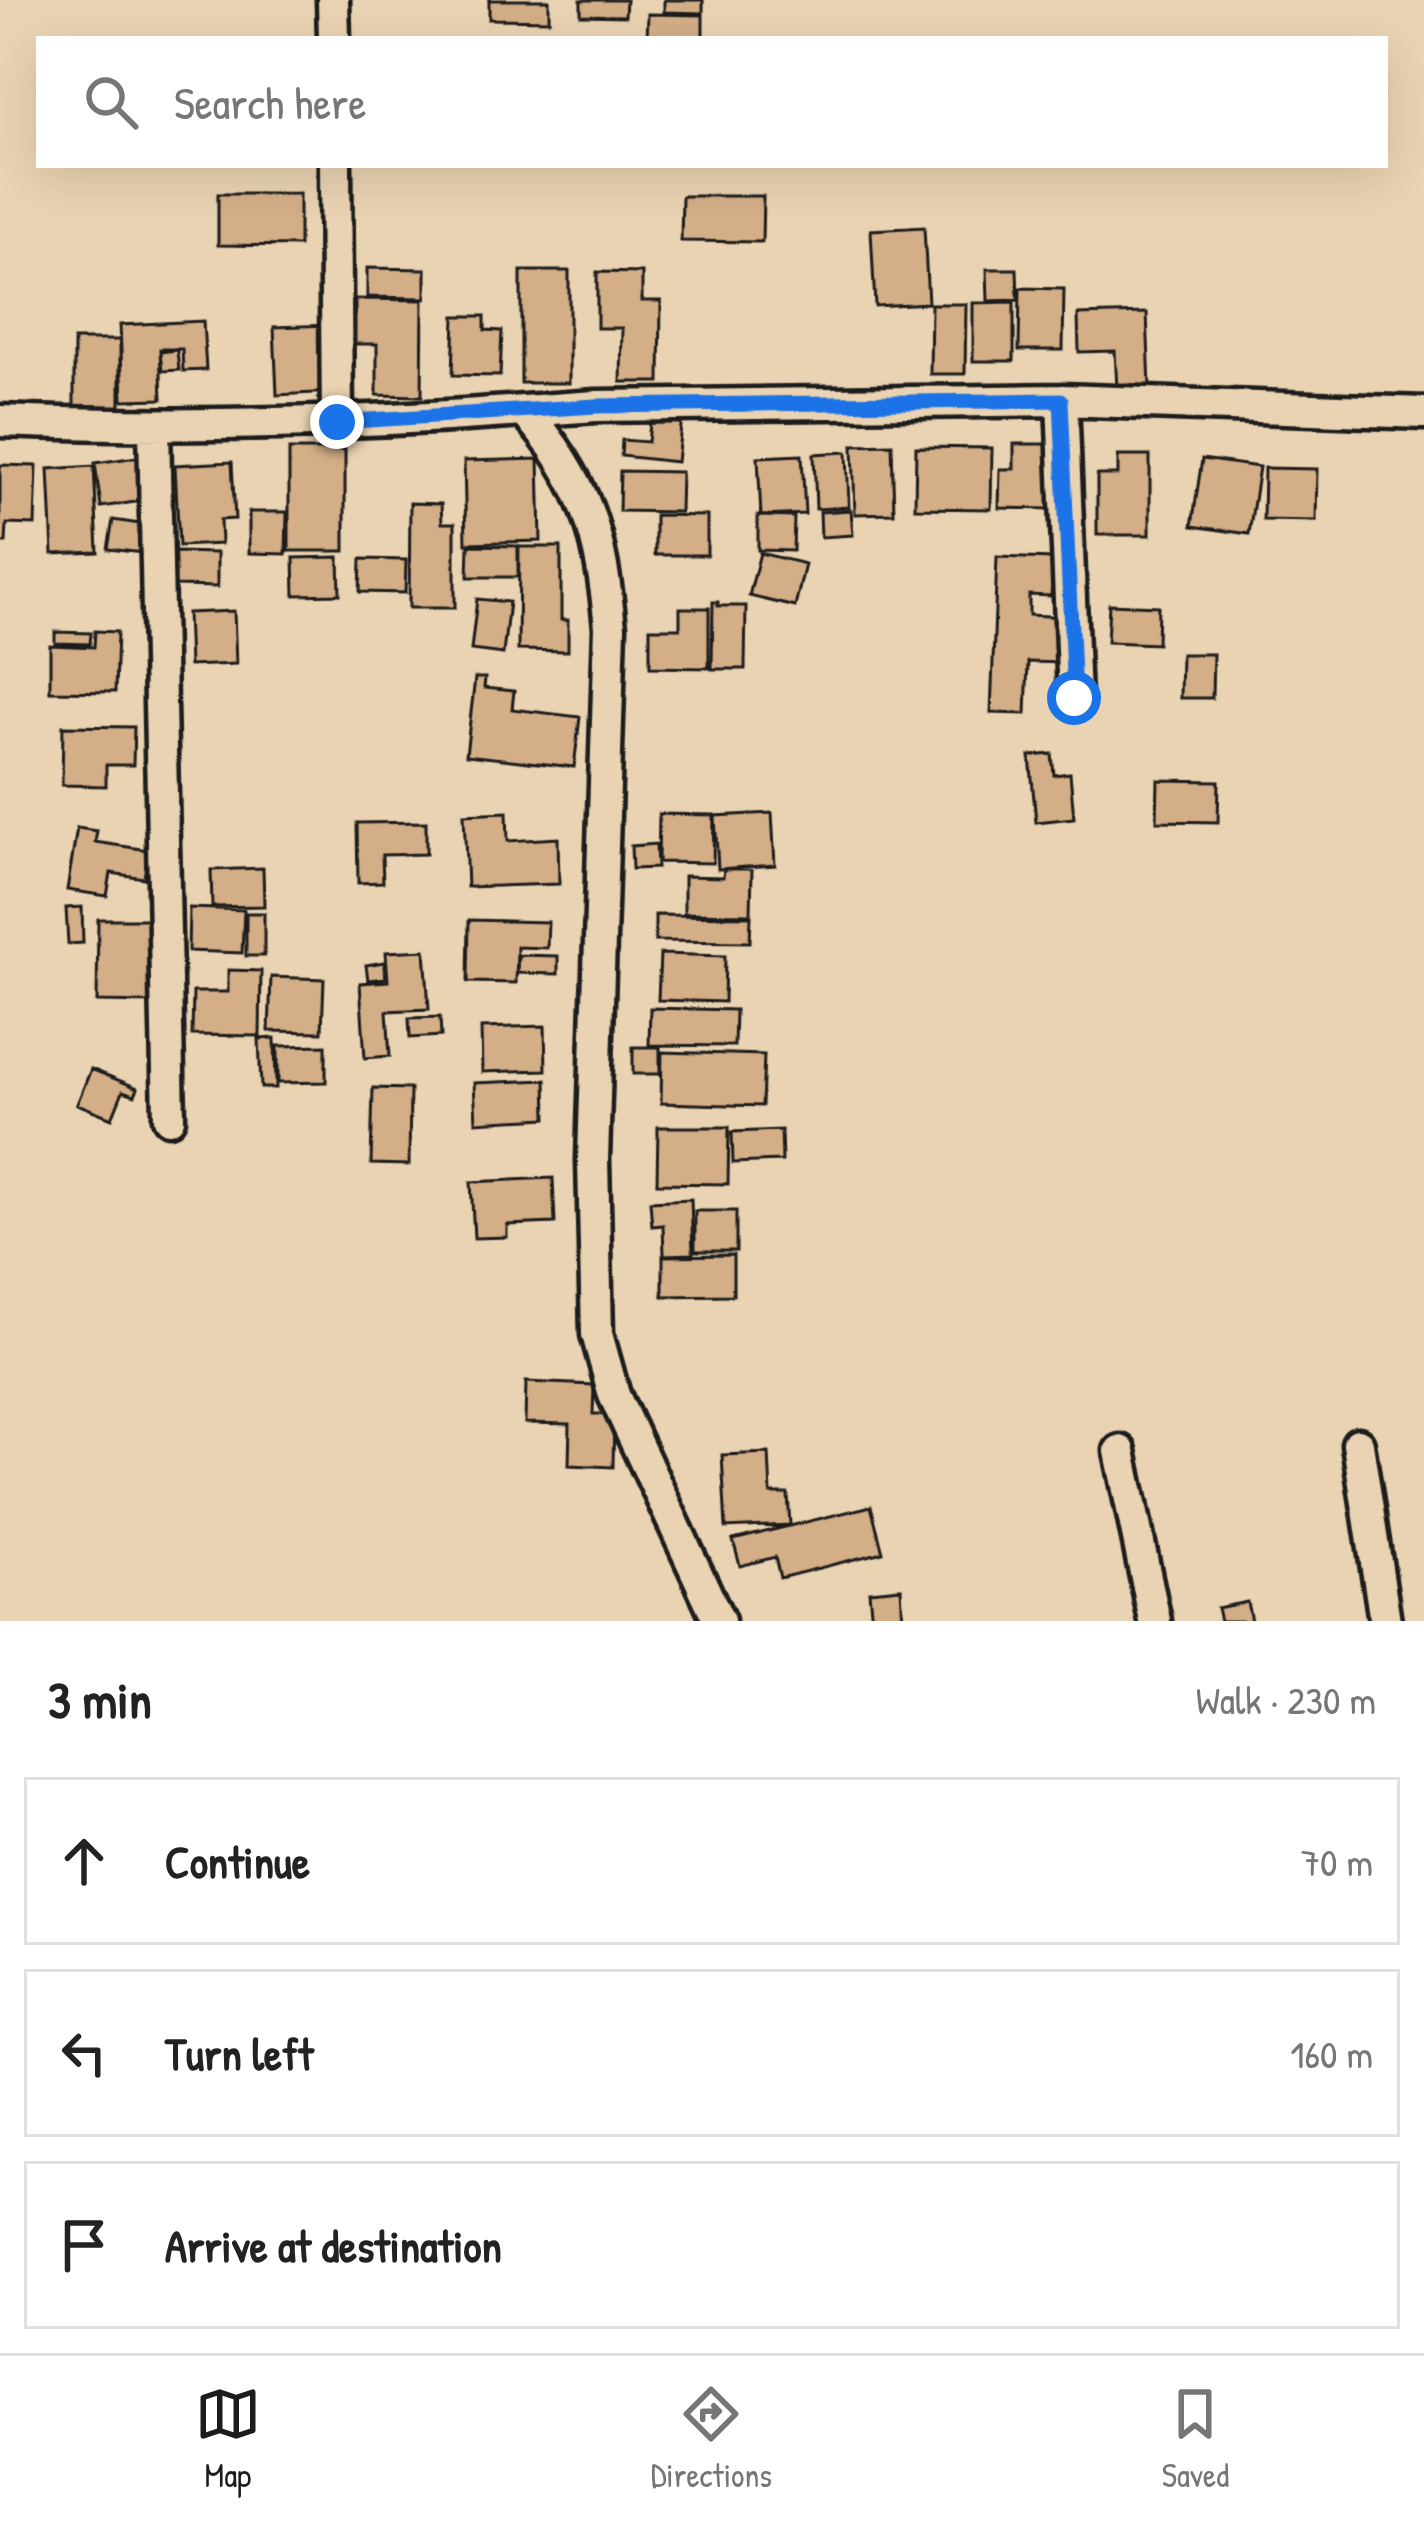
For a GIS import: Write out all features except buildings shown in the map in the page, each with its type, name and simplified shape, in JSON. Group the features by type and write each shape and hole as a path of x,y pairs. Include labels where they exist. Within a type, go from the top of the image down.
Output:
{"street":[{"path":"333,0 334,36"},
{"path":"335,168 337,422"},
{"path":"1061,400 1074,698"},
{"path":"0,421 154,428 596,406 1061,400 1424,413"},
{"path":"524,411 559,448 592,519 610,628 593,1159 598,1334 614,1395 719,1621"},
{"path":"154,428 169,1118"},
{"path":"1358,1444 1385,1621"},
{"path":"1120,1451 1155,1621"}],"route":[{"path":"337,422 596,406 1061,400 1074,698"}]}
